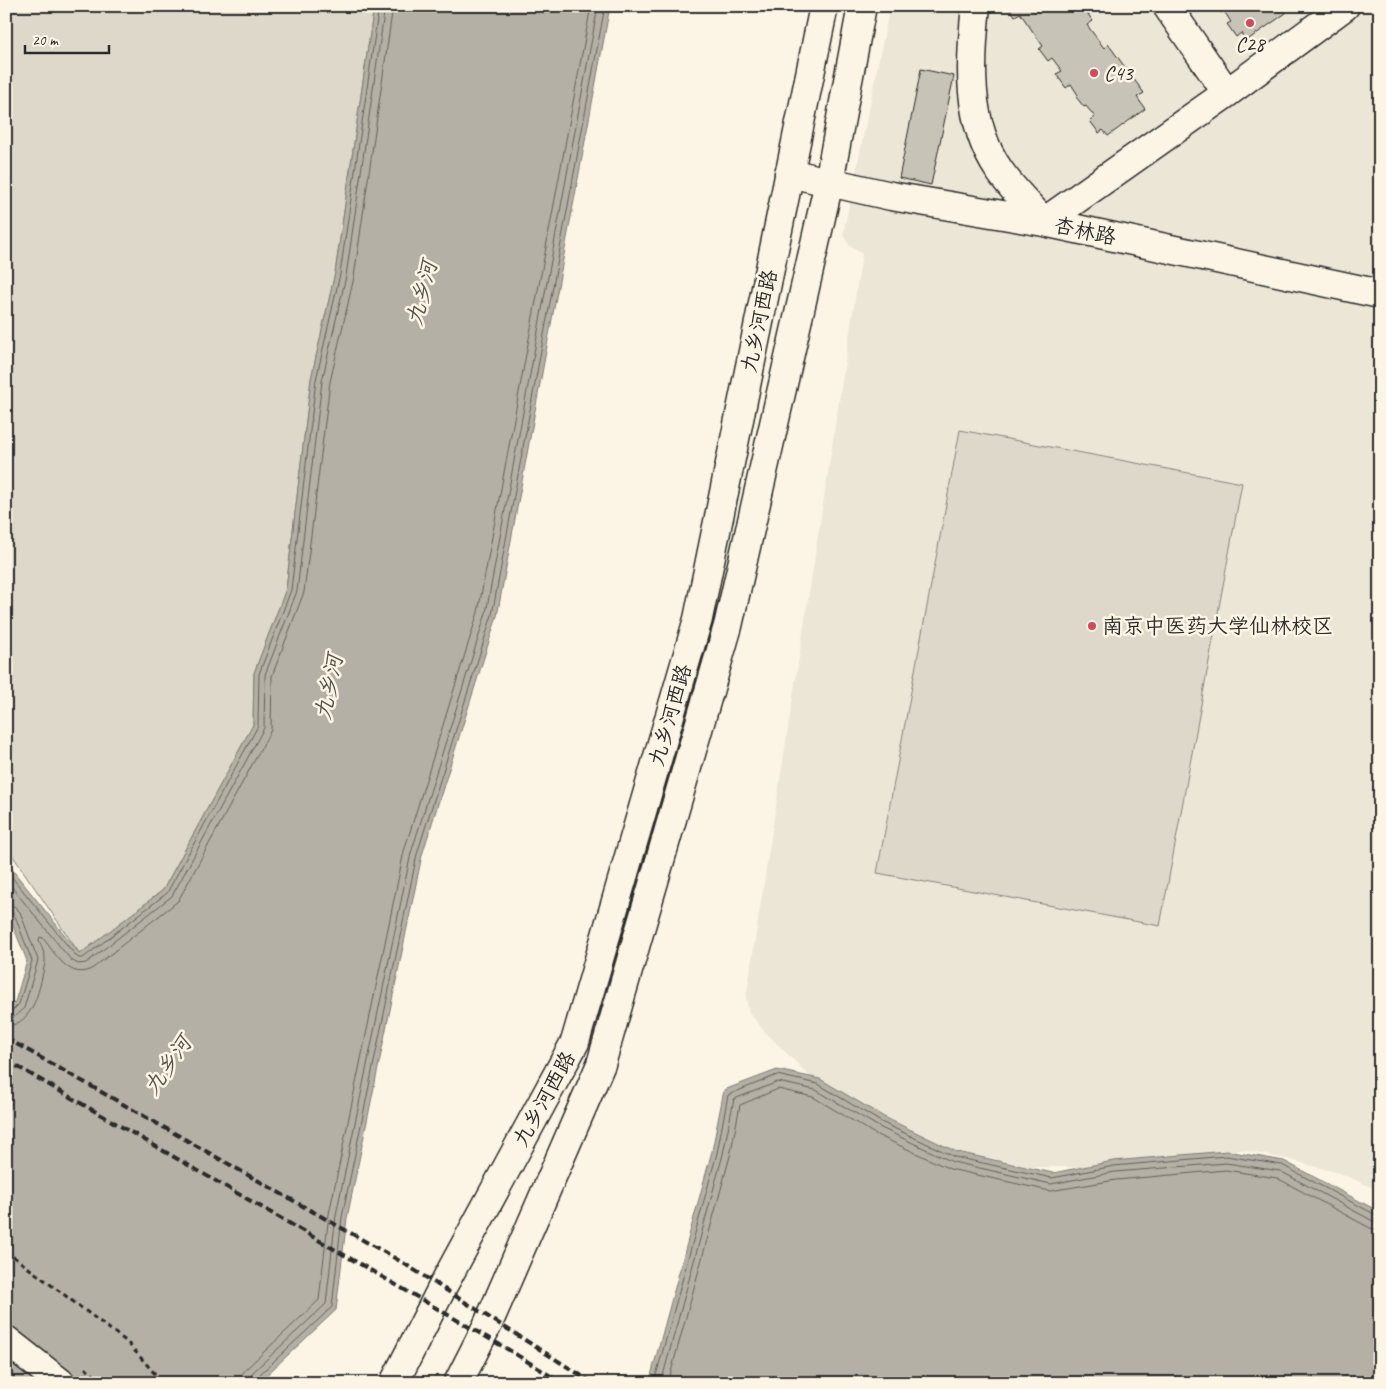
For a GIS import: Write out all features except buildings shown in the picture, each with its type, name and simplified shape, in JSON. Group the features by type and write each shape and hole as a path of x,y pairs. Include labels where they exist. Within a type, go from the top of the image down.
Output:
{"main road":[{"name":"九乡河西路","path":"394,1383 445,1282 575,1042 698,619 824,6"},
{"name":"九乡河西路","path":"458,1383 488,1324 602,1064 728,626 829,182 862,6"},
{"path":"976,6 972,49 972,80 978,126 998,169 1011,187 1044,222 1227,93 1345,6"},
{"path":"1167,6 1227,93"},
{"name":"杏林路","path":"789,173 891,196 1044,222 1380,294"},
{"path":"6,1340 61,1383"}],"path":[{"path":"6,1251 127,1342 163,1383"},
{"path":"90,1372 104,1383"}],"shaded area":[{"path":"6,6 374,6 335,273 311,379 286,589 254,673 253,725 163,890 80,954 6,846"},
{"name":"南京中医药大学仙林校区","path":"890,6 1380,6 1380,1191 1339,1173 1291,1160 1242,1150 1090,1167 1031,1167 972,1160 844,1110 764,1031 749,1012 746,998 862,254 849,245 843,235"},
{"path":"960,430 1242,483 1160,926 877,873"}],"water":[{"name":"九乡河","path":"374,6 610,6 497,616 422,855 347,1218 336,1310 258,1383 6,1383 6,1009 15,1002 27,961 10,918 6,913 6,862 80,954 163,890 253,725 254,673 286,589 311,379 335,273"},
{"path":"777,1070 820,1079 884,1117 957,1152 1053,1173 1113,1161 1227,1151 1284,1161 1380,1212 1380,1383 649,1383 712,1151 724,1090"}],"railway":[{"path":"6,1038 400,1261 593,1383"},
{"path":"6,1060 509,1350 562,1383"}],"place":[{"name":"C28","path":"1250,23"},
{"name":"C43","path":"1094,73"},
{"name":"南京中医药大学仙林校区","path":"1092,626"}]}
